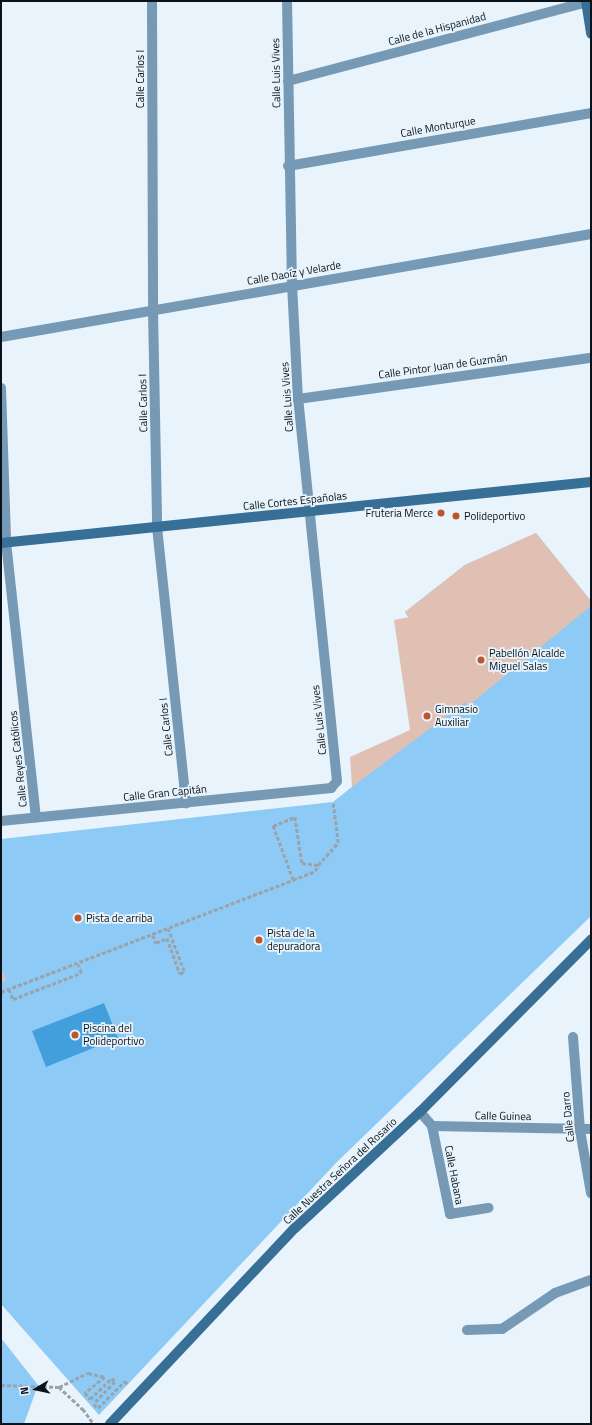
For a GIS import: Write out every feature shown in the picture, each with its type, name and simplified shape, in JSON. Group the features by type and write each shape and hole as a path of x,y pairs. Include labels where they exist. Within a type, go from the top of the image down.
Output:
{"street":[{"name":"Calle Carlos I","path":"152,1 153,310 157,527 186,803"},
{"name":"Calle Luis Vives","path":"287,1 288,166 298,399 337,781 331,788"},
{"name":"Calle de la Hispanidad","path":"288,81 588,2"},
{"path":"588,2 591,34"},
{"name":"Calle Monturque","path":"288,166 591,113"},
{"name":"Calle Daoíz y Velarde","path":"1,337 591,234"},
{"name":"Calle Pintor Juan de Guzmán","path":"298,399 591,358"},
{"name":"Calle Reyes Católicos","path":"1,388 4,543 36,818"},
{"name":"Calle Cortes Españolas","path":"4,543 591,482"},
{"name":"Calle Gran Capitán","path":"1,821 331,788"},
{"name":"Calle Nuestra Señora del Rosario","path":"110,1424 295,1228 420,1112 590,942"},
{"name":"Calle Darro","path":"573,1037 580,1130 591,1193"},
{"path":"420,1112 432,1126"},
{"name":"Calle Guinea","path":"432,1126 580,1130 591,1129"},
{"name":"Calle Habana","path":"432,1126 450,1214 488,1208"},
{"path":"467,1330 502,1329 555,1293 591,1280"}],"path":[{"path":"1,992 78,964 315,871 318,864 338,843 333,802"},
{"path":"292,880 273,826 295,817 302,863 318,864"},
{"path":"153,934 156,943 167,938 180,974 184,971 168,929"},
{"path":"9,990 14,999 81,973 78,964"},
{"path":"1,1385 59,1387 88,1373 105,1377 85,1393 90,1399 112,1378 115,1382 94,1404 98,1408 125,1381 137,1395"},
{"path":"59,1387 83,1409 94,1424"}],"shaded area":[{"path":"536,533 591,601 591,916 337,1162 99,1415 1,1304 1,839 333,802 460,701 405,612 465,565"},
{"name":"Piscina del Polideportivo","path":"104,1003 118,1038 46,1067 32,1031"},
{"path":"1,1338 38,1385 24,1424 1,1424"}],"building":[{"name":"Pabellón Alcalde Miguel Salas","path":"536,533 591,601 591,606 468,706 465,702 352,787 350,757 410,730 394,620 409,617 405,612 465,565"},
{"path":"1,967 6,980 1,982"}],"place":[{"name":"Fruteria Merce","path":"441,513"},
{"name":"Polideportivo","path":"456,516"},
{"name":"Pabellón Alcalde Miguel Salas","path":"481,660"},
{"name":"Gimnasio Auxiliar","path":"427,716"},
{"name":"Pista de arriba","path":"78,918"},
{"name":"Pista de la depuradora","path":"259,940"},
{"name":"Piscina del Polideportivo","path":"75,1035"}]}
